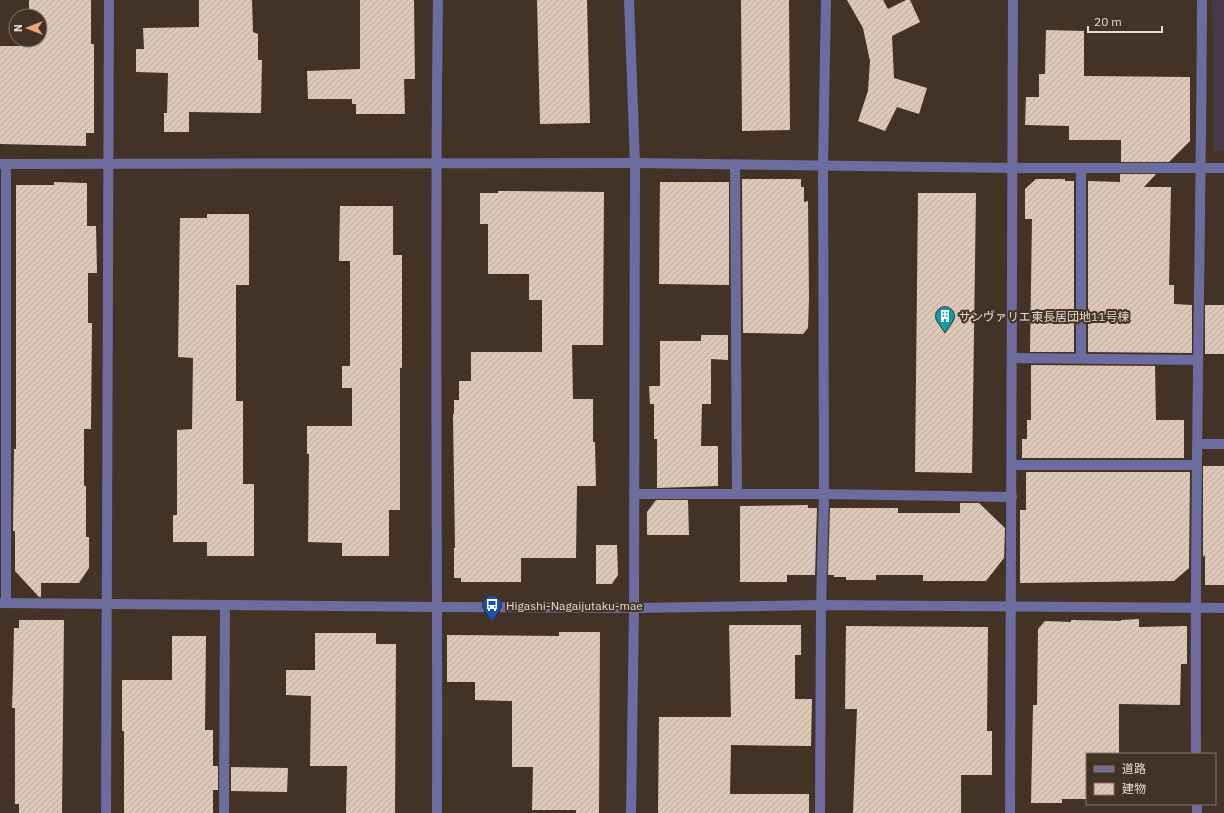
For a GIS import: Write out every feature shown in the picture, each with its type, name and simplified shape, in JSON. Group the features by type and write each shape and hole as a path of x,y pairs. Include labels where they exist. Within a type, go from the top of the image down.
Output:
{"street":[{"path":"106,813 109,0"},
{"path":"437,813 438,607 436,162 438,0"},
{"path":"629,0 635,163 634,608 631,813"},
{"path":"820,813 821,605 824,494 823,165 826,0"},
{"path":"1010,813 1012,607 1013,0"},
{"path":"1196,753 1195,608 1202,0"},
{"path":"1224,168 1012,168 436,162 3,164 3,603 634,608 821,605 1224,608"},
{"path":"735,164 737,493"},
{"path":"1081,168 1081,358"},
{"path":"1012,358 1198,360"},
{"path":"1197,444 1224,444"},
{"path":"1012,465 1197,465"},
{"path":"634,494 737,493 1012,497"},
{"path":"224,813 225,605"}],"shaded area":[{"path":"1212,0 1224,0 1224,151 1214,151"}],"building":[{"path":"29,0 91,0 91,44 94,44 94,133 86,133 86,146 0,144 0,46 8,46 8,48 48,48 48,8 29,8"},
{"path":"199,0 252,0 253,32 258,34 258,60 262,60 261,113 189,112 189,132 164,132 164,113 167,113 168,73 136,72 136,49 144,49 143,28 199,27"},
{"path":"360,0 414,0 415,79 404,79 405,114 356,114 356,104 352,104 352,99 308,99 307,71 360,69"},
{"path":"537,0 587,0 590,123 540,124"},
{"path":"741,0 789,0 790,130 742,131"},
{"path":"847,0 883,0 888,9 906,0 910,0 920,22 892,36 894,78 927,88 919,114 897,107 885,131 858,121 868,91 870,61 863,28"},
{"path":"1046,30 1084,31 1084,76 1190,77 1190,141 1169,162 1121,162 1121,140 1069,140 1069,126 1025,125 1026,97 1039,97 1039,74 1045,74"},
{"path":"1120,174 1156,174 1144,187 1171,187 1169,285 1174,285 1174,304 1192,305 1192,353 1088,352 1088,181 1120,182"},
{"path":"742,179 801,179 801,187 804,187 804,202 808,201 808,328 803,334 743,333"},
{"path":"1036,179 1065,179 1065,181 1074,181 1074,352 1030,352 1032,219 1025,219 1025,189"},
{"path":"54,182 87,183 87,226 96,226 97,273 88,273 88,323 92,323 91,429 84,429 84,486 86,486 86,537 89,537 89,568 79,583 41,583 41,597 39,597 15,571 15,531 13,531 14,449 16,449 16,185 54,185"},
{"path":"660,182 729,182 729,285 659,284"},
{"path":"498,191 604,192 603,345 572,345 573,399 593,399 593,442 595,442 596,486 577,486 576,558 521,558 521,582 461,582 461,578 454,578 453,414 454,400 459,400 459,381 471,381 471,352 542,352 542,300 529,300 529,274 488,274 488,224 480,224 480,193 498,193"},
{"name":"サンヴァリエ東長居団地11号棟","path":"918,193 976,193 972,473 915,472"},
{"path":"340,206 393,206 393,255 402,255 400,510 389,510 389,556 342,556 342,543 308,542 309,454 307,454 307,426 352,426 352,388 342,388 342,366 350,366 350,261 339,261"},
{"path":"207,214 249,214 249,285 236,285 236,401 243,401 243,484 254,484 254,556 207,556 207,542 173,542 173,515 177,515 177,430 192,429 193,358 178,357 180,218 207,218"},
{"path":"1205,305 1224,305 1224,354 1205,354"},
{"path":"701,335 728,335 728,360 711,359 711,404 702,404 701,446 718,446 718,486 657,488 657,439 654,439 654,404 650,404 649,386 660,386 660,341 701,341"},
{"path":"1031,365 1155,366 1156,420 1184,420 1184,458 1022,458 1022,439 1027,439 1027,420 1031,420"},
{"path":"1203,466 1224,466 1224,585 1205,585 1205,555 1203,557"},
{"path":"1026,472 1190,472 1189,568 1174,581 1020,583 1020,510 1026,510"},
{"path":"656,500 688,500 689,535 647,535 647,512"},
{"path":"960,503 979,503 1005,528 1004,558 986,581 923,581 923,575 876,575 876,580 846,580 846,577 834,577 834,575 828,575 830,508 898,508 898,513 960,513"},
{"path":"808,505 808,508 817,508 815,575 787,575 787,582 740,582 740,506"},
{"path":"596,545 617,545 618,575 612,584 596,584"},
{"path":"1139,619 1139,627 1187,626 1187,664 1181,664 1180,705 1119,704 1119,753 1086,753 1086,799 1062,799 1062,803 1031,803 1033,705 1037,705 1038,629 1045,621 1071,622 1071,620"},
{"path":"19,620 64,620 62,813 19,813 19,804 15,804 15,708 12,708 14,628 19,628"},
{"path":"729,625 801,625 801,655 795,655 795,699 812,699 811,746 731,745 730,794 809,794 809,813 658,813 659,717 731,717"},
{"path":"846,626 988,627 987,731 992,731 992,775 961,775 961,813 853,813 857,709 845,709"},
{"path":"559,632 600,632 599,813 576,813 576,810 532,810 533,767 512,767 512,701 475,700 475,682 447,682 447,635 559,636"},
{"path":"315,633 376,633 376,644 396,644 395,813 346,813 347,766 310,766 311,696 286,695 286,670 315,670"},
{"path":"172,636 206,636 205,730 213,730 213,766 218,766 218,790 213,790 213,813 124,813 124,731 122,731 122,680 172,680"},
{"path":"231,767 288,768 287,792 231,791"}],"place":[{"name":"サンヴァリエ東長居団地11号棟","path":"945,333"},
{"name":"Higashi-Nagaijutaku-mae","path":"492,622"}]}
